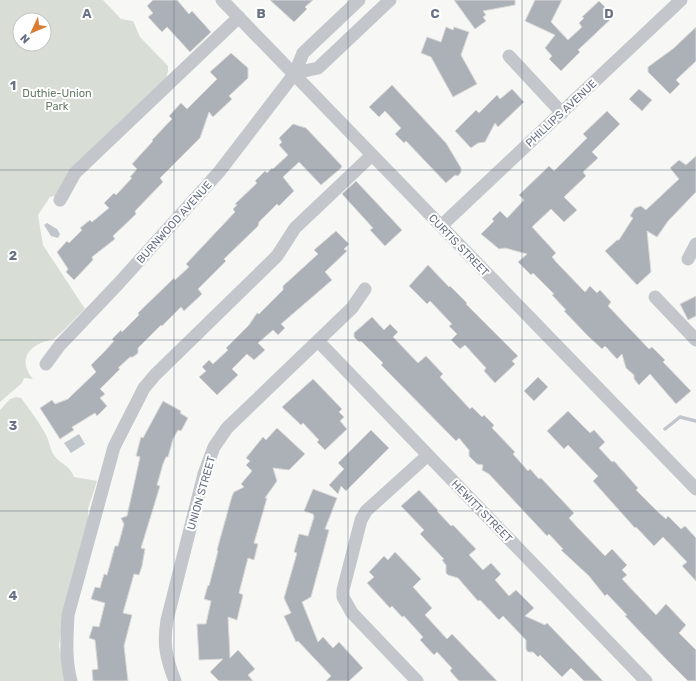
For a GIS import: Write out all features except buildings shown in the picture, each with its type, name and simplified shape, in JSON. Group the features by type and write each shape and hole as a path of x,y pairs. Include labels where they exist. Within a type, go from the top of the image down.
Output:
{"street":[{"name":"CURTIS STREET","path":"222,0 295,73 372,155 696,489"},
{"name":"BURNWOOD AVENUE","path":"46,364 60,344 119,283 200,194 295,73 303,53 359,0"},
{"path":"295,73 318,68 390,0"},
{"name":"PHILLIPS AVENUE","path":"441,226 681,0"},
{"path":"60,200 75,173 239,17"},
{"path":"509,56 562,113"},
{"path":"71,681 67,663 68,615 114,447 144,388 155,375 276,256 295,228 372,155"},
{"path":"688,259 696,244"},
{"name":"UNION STREET","path":"175,681 167,660 164,638 167,620 204,474 214,448 228,428 352,308 365,289"},
{"path":"654,297 696,340"},
{"name":"HEWITT STREET","path":"318,341 646,681"},
{"path":"417,681 352,613 343,597 343,590 361,520 366,511 428,455"}],"green space":[{"name":"Duthie-Union Park","path":"0,0 103,0 121,19 133,21 140,37 168,66 168,72 164,84 145,103 119,122 78,164 58,195 50,197 38,215 43,245 85,309 55,338 32,348 27,356 26,365 29,374 33,379 24,378 22,383 0,402"},
{"path":"16,397 21,398 41,427 47,437 54,456 72,472 74,477 97,481 88,509 89,523 65,606 59,646 67,681 0,681 0,410 10,399"}],"shaded area":[{"path":"47,223 57,229 60,234 58,238 51,236 44,225"},
{"path":"79,434 85,444 71,453 64,443"}],"waterway":[{"path":"665,429 680,417 696,421"}]}
